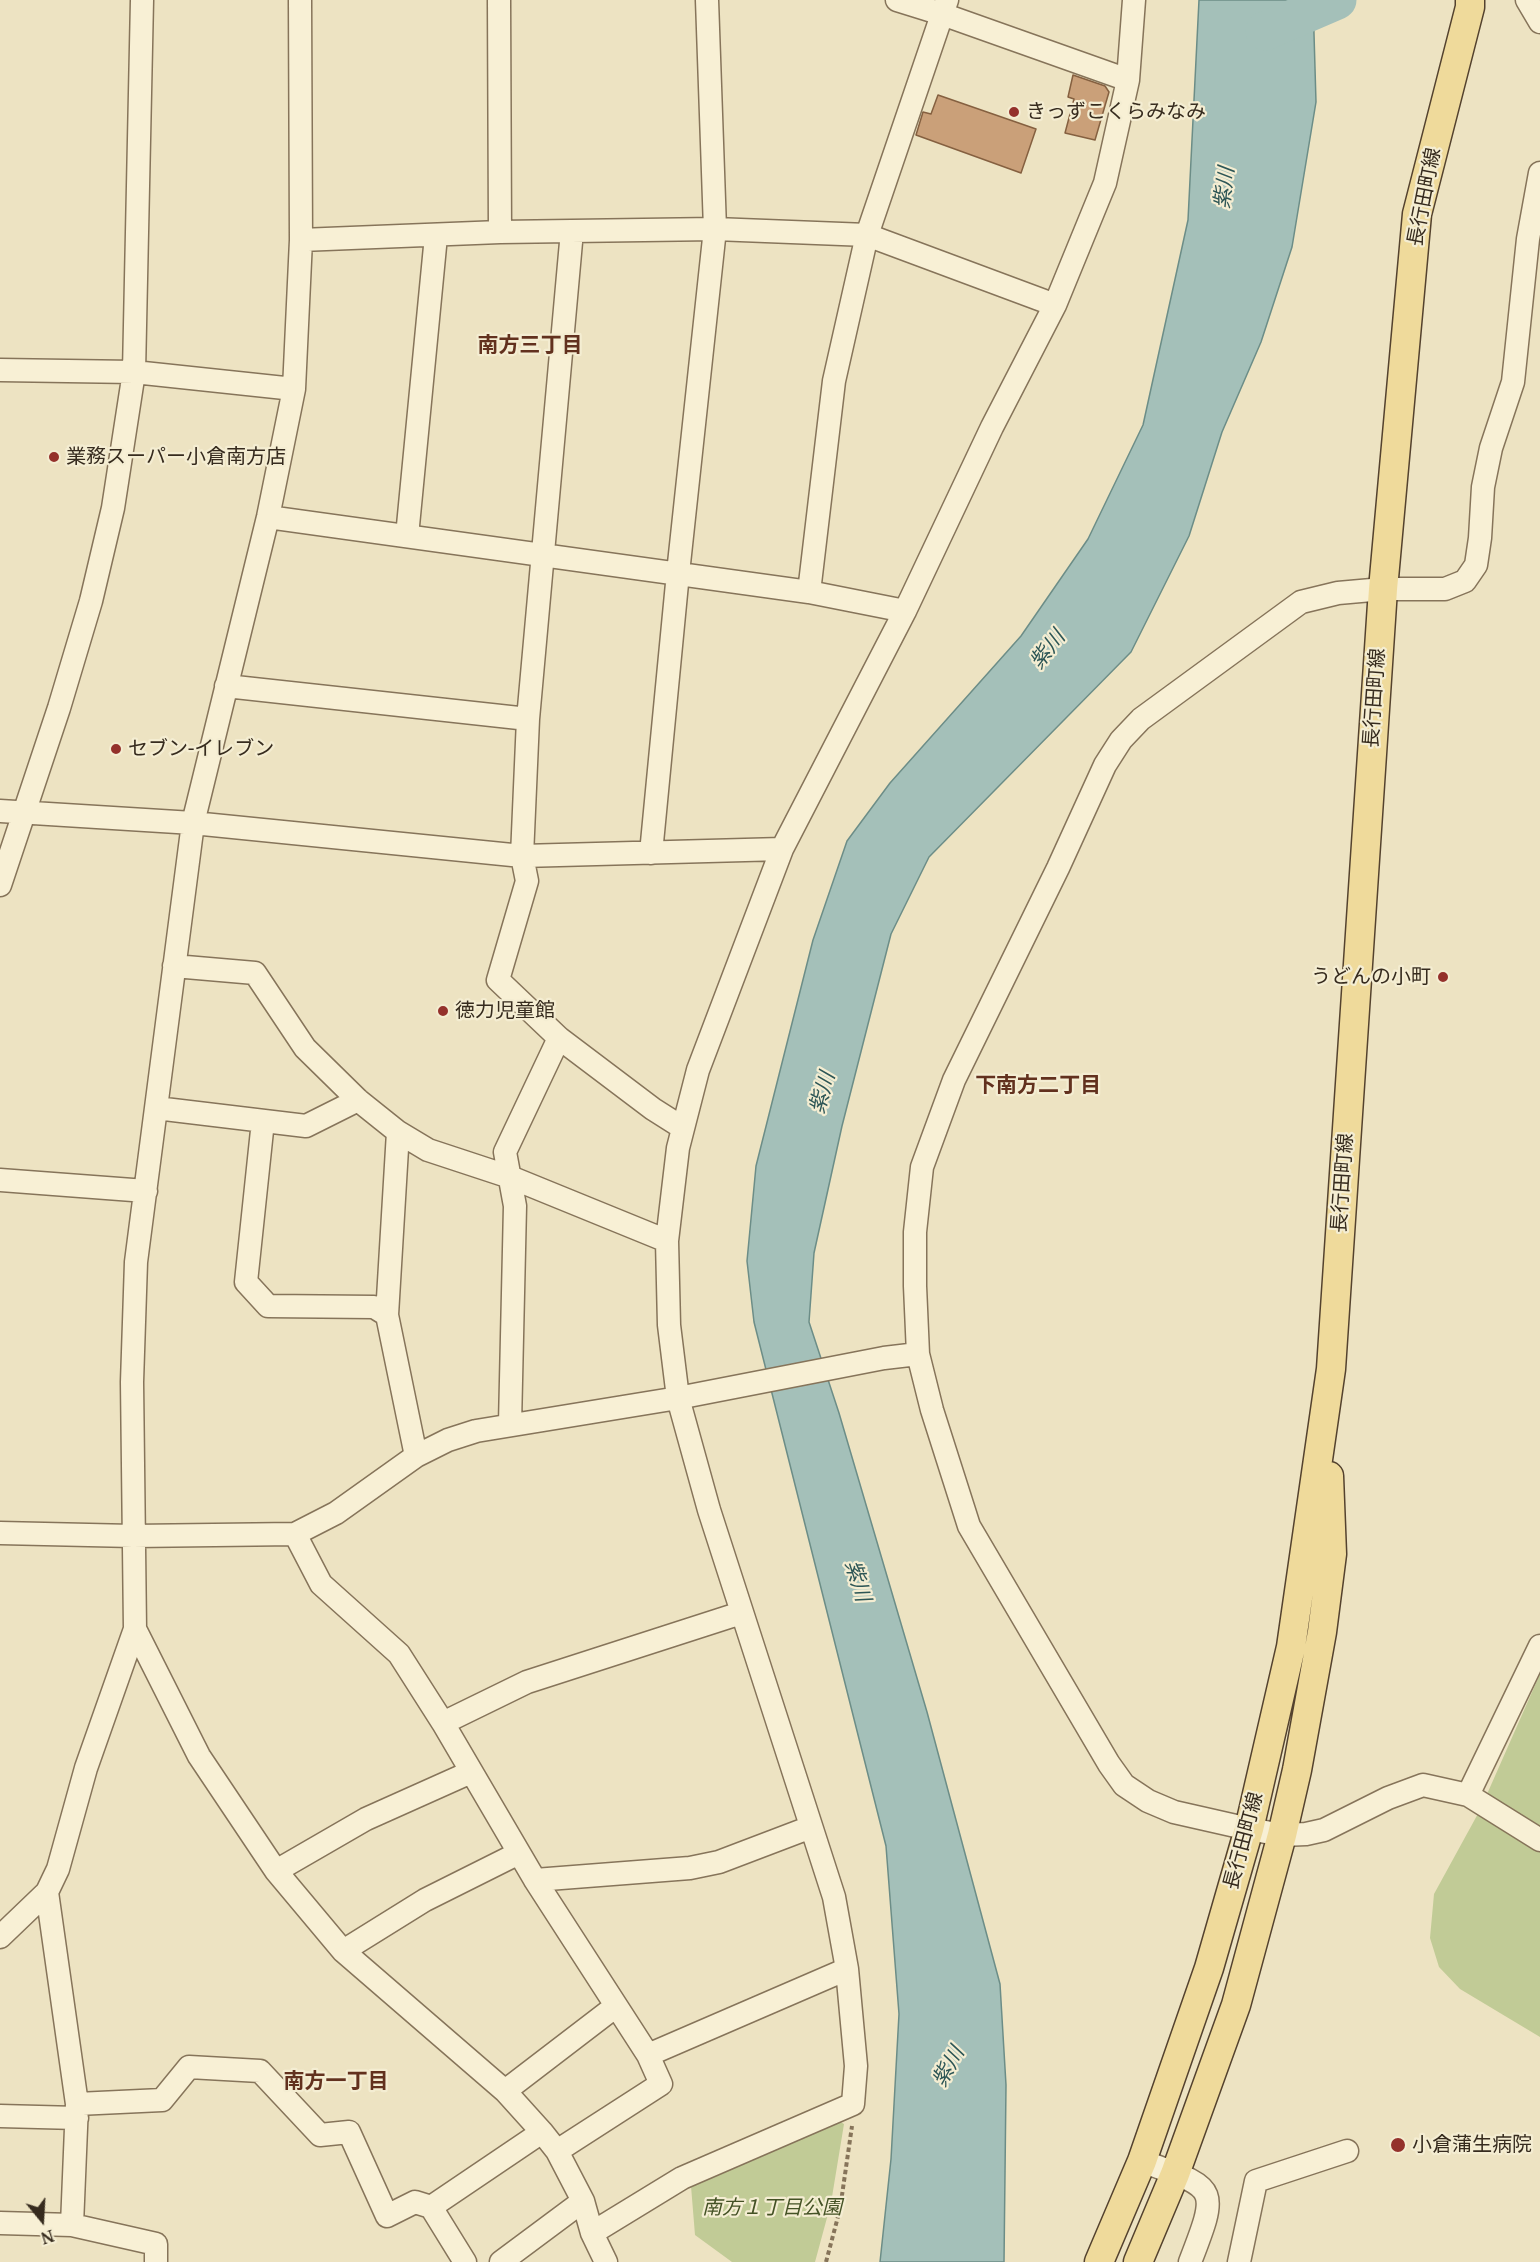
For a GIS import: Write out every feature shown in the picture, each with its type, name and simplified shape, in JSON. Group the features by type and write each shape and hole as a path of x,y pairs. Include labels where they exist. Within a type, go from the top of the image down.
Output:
{"main road":[{"name":"長行田町線","path":"1099,2262 1142,2161 1209,1968 1249,1829 1291,1647 1331,1369 1383,589 1417,214 1476,2"},
{"name":"長行田町線","path":"1138,2262 1175,2174 1236,2005 1282,1835 1297,1770 1322,1632 1332,1554 1327,1402"}],"street":[{"path":"0,885 60,708 91,601 113,508 134,372 141,0"},
{"path":"0,1937 47,1892 58,1869 86,1768 135,1629 132,1370 136,1262 193,823 268,517 294,389 301,240 300,0"},
{"path":"499,0 500,232"},
{"path":"651,853 715,229 707,0"},
{"path":"897,0 945,7 1128,80"},
{"path":"592,2233 682,2178 853,2104 856,2066 847,1969 834,1897 741,1613 678,1398 669,1325 667,1241 678,1148 698,1070 782,849 905,611 992,427 1055,304 1105,183 1128,80 1134,0"},
{"path":"1527,0 1540,22"},
{"path":"809,592 834,381 867,235 945,7"},
{"path":"1540,173 1528,239 1513,382 1491,448 1483,487 1476,565 1465,581 1445,589 1383,589 1338,593 1301,602 1141,719 1121,740 1105,765 1058,868 954,1080 922,1167 915,1232 918,1354 932,1410 969,1526 1109,1764 1124,1785 1148,1801 1174,1812 1282,1835 1306,1834 1324,1830 1388,1798 1423,1785 1468,1795 1540,1840"},
{"path":"301,240 500,232 715,229 867,235 1055,304"},
{"path":"572,231 528,719 522,856 527,881 498,980 559,1038 682,1128"},
{"path":"407,536 436,236"},
{"path":"0,370 134,372 294,389"},
{"path":"268,517 809,592 905,611"},
{"path":"226,686 528,719"},
{"path":"0,811 193,823 522,856 782,849"},
{"path":"174,966 255,973 305,1048 358,1100 398,1132 428,1150 510,1177 667,1241"},
{"path":"510,1424 515,1206 505,1152 559,1038"},
{"path":"156,1108 306,1126 358,1100"},
{"path":"263,1121 246,1282 268,1306 374,1307 387,1315"},
{"path":"398,1132 387,1315 416,1456"},
{"path":"0,1180 146,1191"},
{"path":"0,1533 133,1536 295,1534 336,1513 416,1456 448,1440 476,1431 678,1398 884,1358 918,1354"},
{"path":"295,1534 321,1584 399,1654 443,1723 535,1880 648,2055 661,2084 556,2151"},
{"path":"443,1723 526,1683 741,1613"},
{"path":"135,1629 199,1756 276,1871 343,1951 505,2091 542,2132 556,2151 584,2201 592,2233 606,2262"},
{"path":"1468,1795 1540,1646"},
{"path":"276,1871 366,1819 471,1772"},
{"path":"535,1880 690,1868 719,1862 811,1827"},
{"path":"343,1951 424,1900 519,1853"},
{"path":"47,1892 77,2111 72,2225"},
{"path":"648,2055 847,1969"},
{"path":"505,2091 616,2006"},
{"path":"0,2116 77,2111 162,2100 189,2067 260,2071 320,2135 349,2132 387,2216 415,2202 431,2206 465,2262"},
{"path":"431,2206 542,2132"},
{"path":"1239,2262 1256,2181 1347,2151"},
{"path":"1142,2161 1197,2183 1205,2191 1209,2203 1206,2220 1190,2262"},
{"path":"501,2262 584,2201"},
{"path":"0,2223 72,2225 156,2244 156,2262"}],"path":[{"path":"826,2262 840,2209 852,2135 853,2104"}],"green space":[{"path":"1540,1674 1540,2037 1460,1989 1439,1967 1430,1938 1434,1894 1480,1810"},
{"name":"南方１丁目公園","path":"837,2120 844,2124 831,2203 815,2262 732,2262 695,2235 691,2186"}],"water":[{"name":"紫川","path":"1199,0 1313,0 1316,102 1292,247 1261,342 1222,432 1189,536 1131,652 929,857 891,934 842,1126 814,1253 809,1322 839,1413 927,1712 1000,1984 1006,2085 1004,2262 880,2262 891,2159 899,2014 886,1846 754,1322 747,1261 756,1166 813,940 847,841 890,783 1021,636 1088,539 1143,425 1188,220"}],"building":[{"path":"1073,75 1105,86 1109,92 1095,140 1065,133 1074,99 1068,97"},
{"path":"938,95 1036,129 1021,173 916,135 923,112 931,114"}],"waterway":[{"path":"1265,31 1337,0"}],"place":[{"name":"きっずこくらみなみ","path":"1014,112"},
{"name":"業務スーパー小倉南方店","path":"54,457"},
{"name":"セブン-イレブン","path":"116,749"},
{"name":"うどんの小町","path":"1443,977"},
{"name":"徳力児童館","path":"443,1011"},
{"name":"小倉蒲生病院","path":"1398,2145"}],"district":[{"name":"南方三丁目","path":"530,346"},
{"name":"下南方二丁目","path":"1038,1086"},
{"name":"南方一丁目","path":"336,2082"}]}
